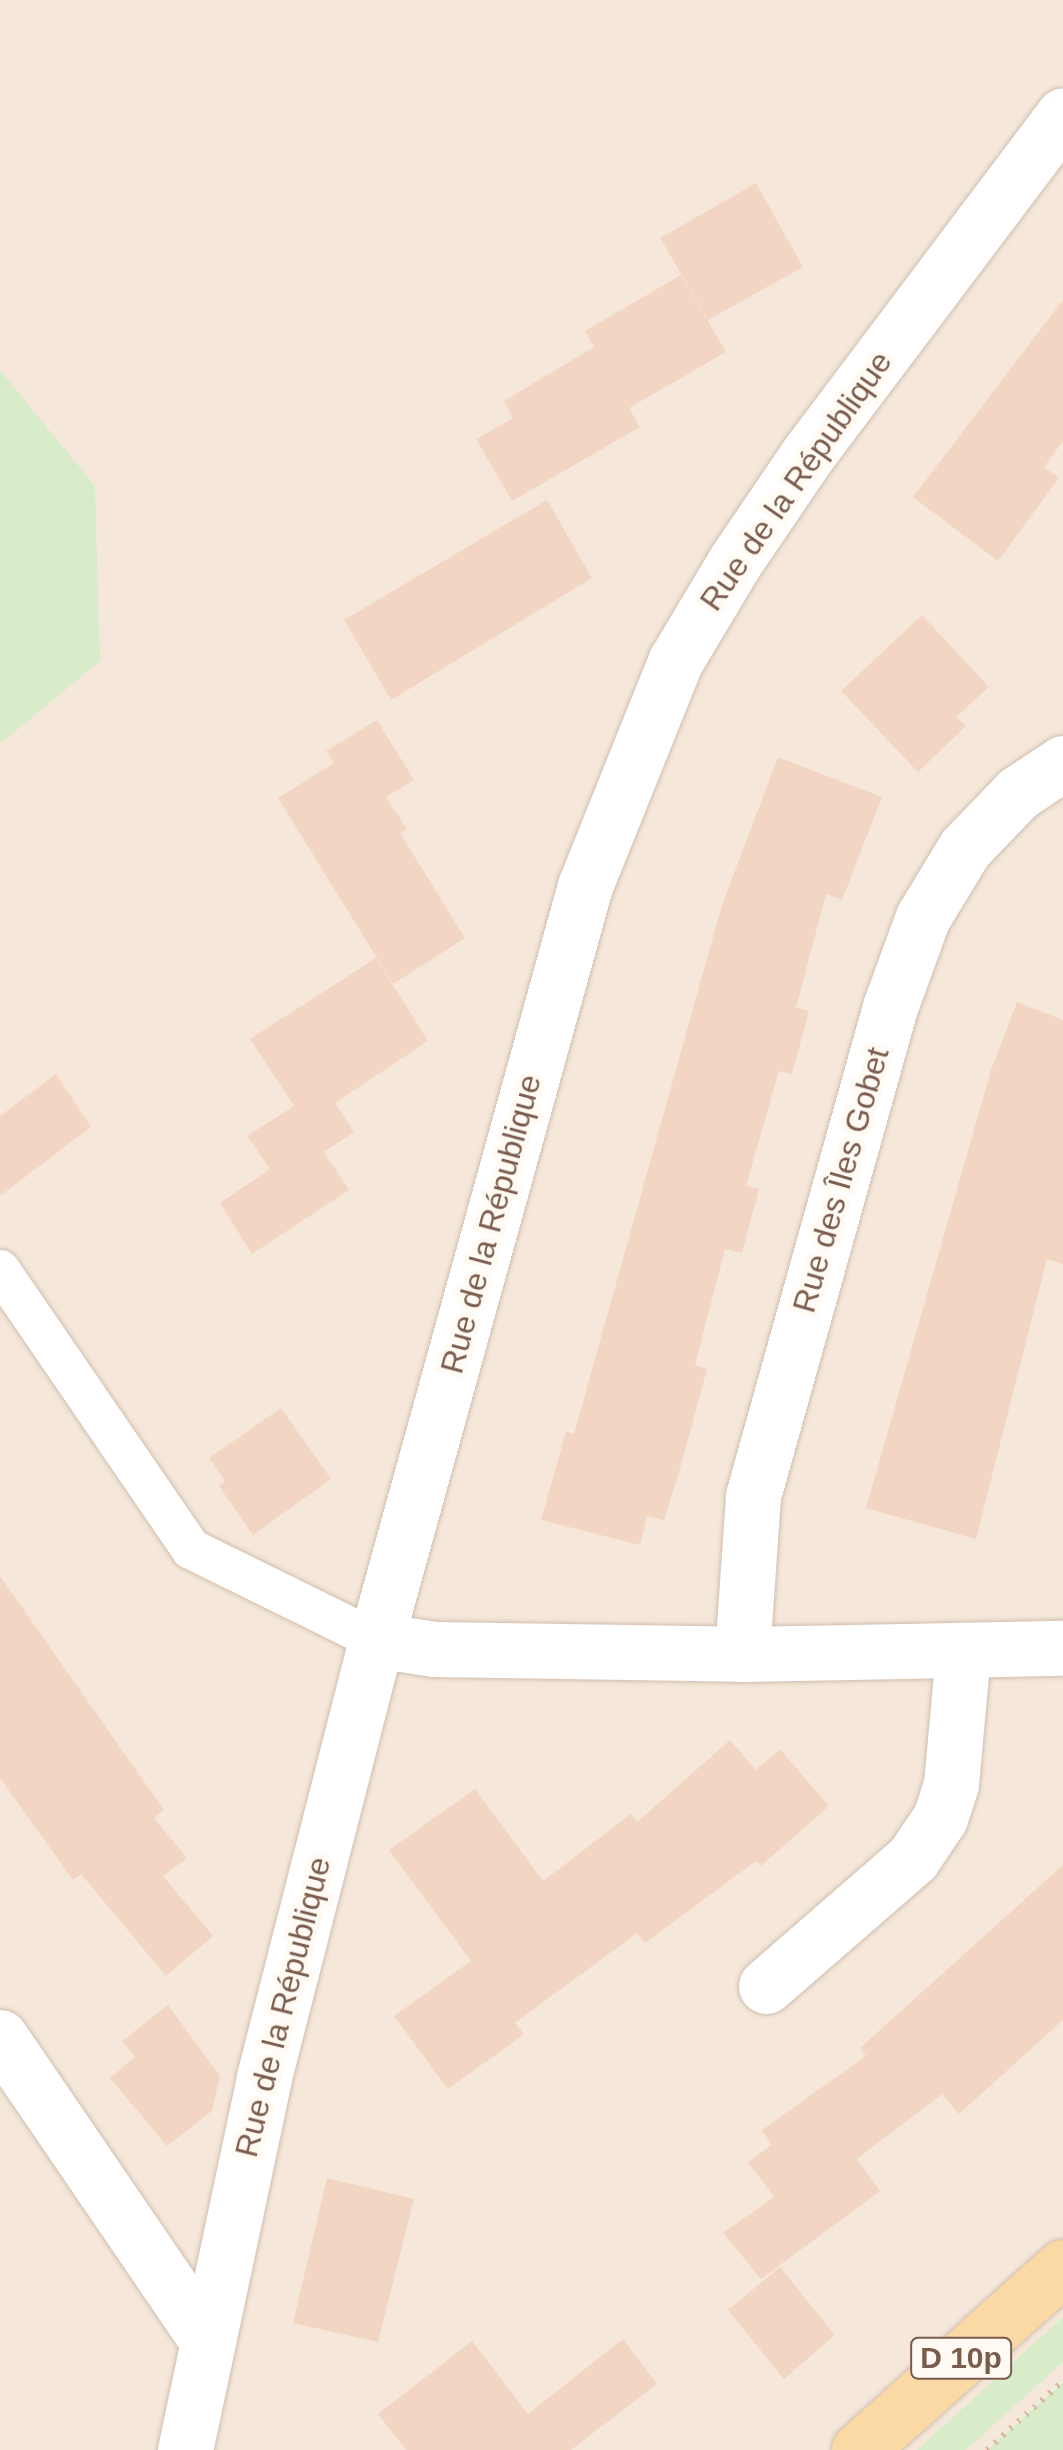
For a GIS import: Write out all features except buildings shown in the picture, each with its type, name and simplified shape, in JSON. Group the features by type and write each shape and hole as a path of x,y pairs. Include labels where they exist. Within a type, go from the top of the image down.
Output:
{"main road":[{"name":"D 10p","path":"859,2450 1063,2267"}],"street":[{"name":"Rue de la République","path":"184,2450 205,2337 264,2077 376,1640 585,886 675,662 808,454 1063,114"},
{"name":"Rue des Îles Gobet","path":"742,1654 752,1496 890,1007 923,918 966,848 1018,793 1063,763"},
{"path":"376,1640 434,1649 742,1654 1063,1648"},
{"path":"766,1986 912,1858 940,1818 951,1784 963,1651"},
{"path":"0,2037 205,2337"}],"lane":[{"path":"0,1270 191,1549 376,1640"}],"path":[{"path":"987,2450 1063,2381"}],"shaded area":[{"path":"0,0 1063,0 1063,2380 987,2450 0,2450"}],"green space":[{"path":"0,370 95,486 100,661 0,744"},
{"path":"1063,2317 1063,2362 966,2450 917,2450"},
{"path":"1063,2381 1063,2450 987,2450 1060,2384"}]}
